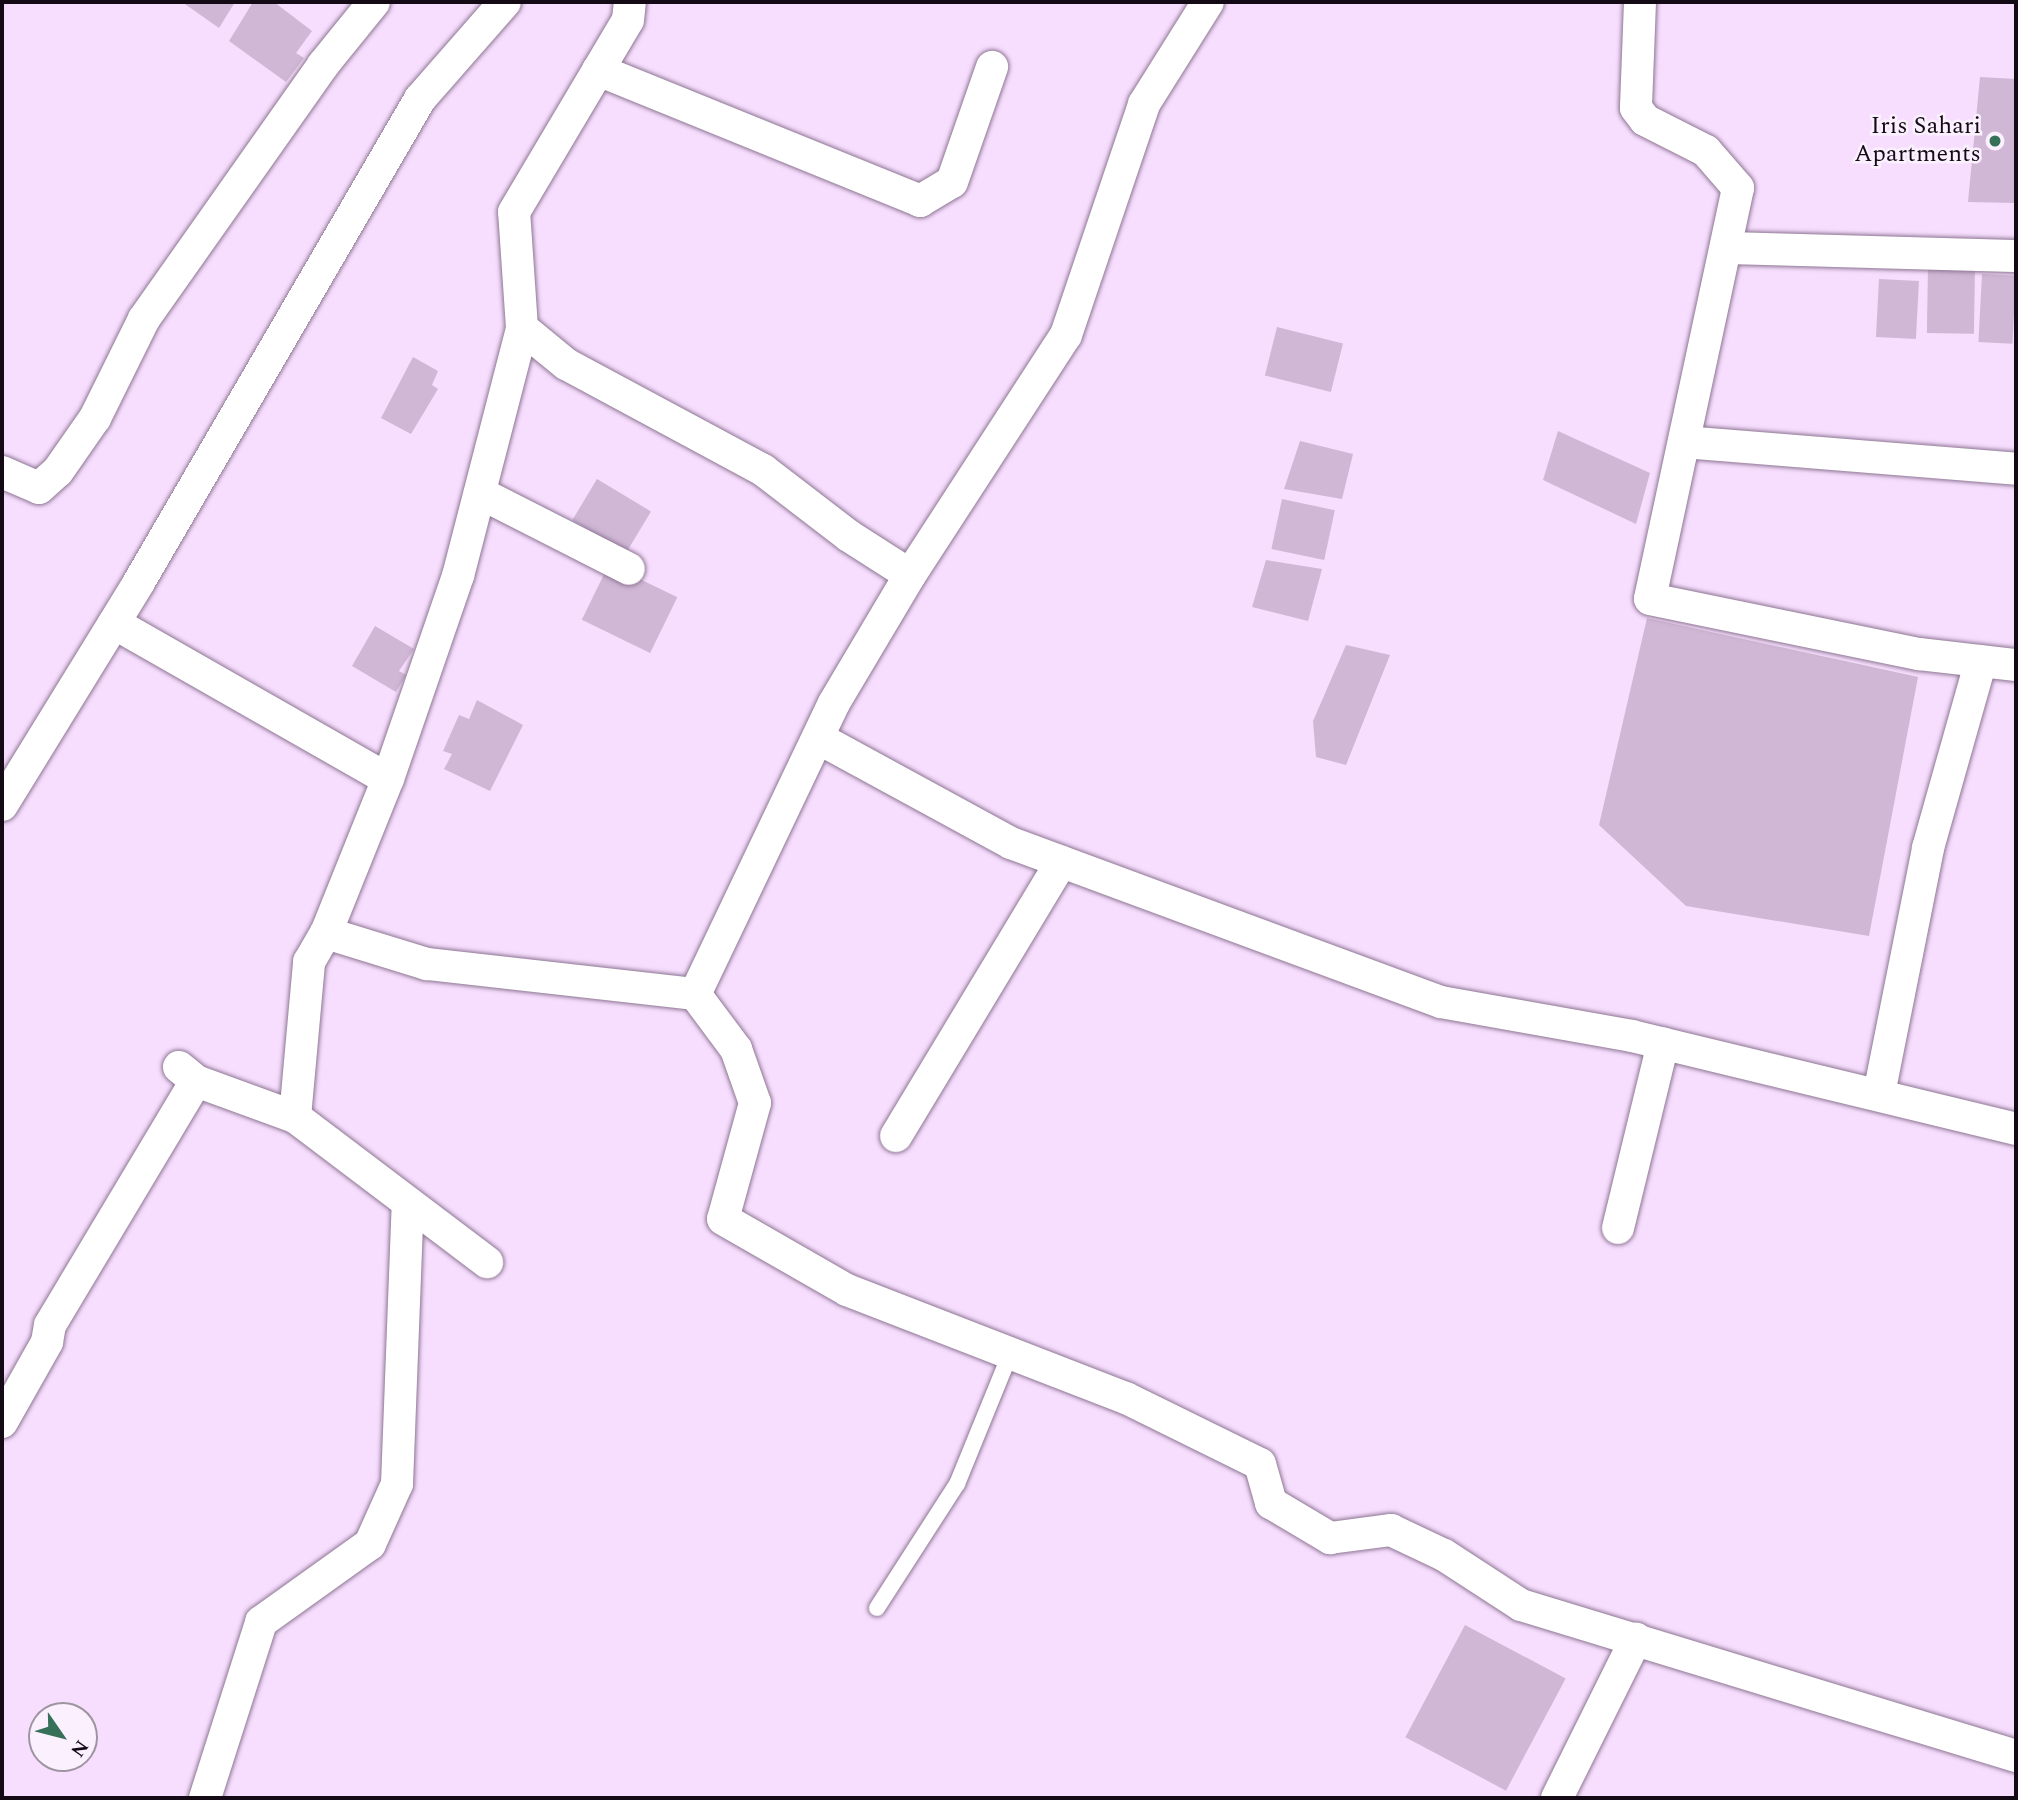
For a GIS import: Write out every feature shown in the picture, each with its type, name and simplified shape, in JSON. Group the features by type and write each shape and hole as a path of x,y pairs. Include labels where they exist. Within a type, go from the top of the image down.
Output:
{"street":[{"path":"2,472 39,488 58,471 95,418 144,319 323,65 374,2"},
{"path":"2,805 114,623 420,99 505,2"},
{"path":"295,1117 309,962 326,933 388,779 458,576 523,328 514,212 628,20 630,2"},
{"path":"695,994 820,739 834,703 910,575 1066,335 1144,104 1208,2"},
{"path":"1640,2 1636,108 1645,120 1706,151 1738,188 1650,599 1919,654 2016,665"},
{"path":"598,71 920,201 952,182 992,67"},
{"path":"1727,248 2016,256"},
{"path":"523,328 566,364 763,470 849,536 910,575"},
{"path":"1684,442 2016,469"},
{"path":"480,493 629,569"},
{"path":"114,623 388,779"},
{"path":"1879,1094 1928,848 1981,661"},
{"path":"820,739 1011,843 1441,1002 1663,1043 2016,1129"},
{"path":"896,1136 1061,862"},
{"path":"326,933 427,964 695,994 736,1049 755,1103 723,1219 847,1290 1126,1398 1260,1464 1272,1503 1330,1538 1391,1530 1444,1555 1521,1605 2016,1756"},
{"path":"1618,1228 1663,1043"},
{"path":"2,1422 47,1342 50,1325 188,1074 295,1117 487,1262"},
{"path":"205,1798 261,1622 370,1544 397,1484 408,1203"},
{"path":"1558,1798 1636,1639"}],"lane":[{"path":"877,1608 957,1484 1010,1354"}],"building":[{"path":"182,2 235,2 219,28"},
{"path":"253,2 274,2 312,31 296,53 304,58 286,82 229,41"},
{"name":"Iris Sahari Apartments","path":"1980,77 2016,79 2016,203 1968,202"},
{"path":"1928,268 1975,269 1974,334 1927,333"},
{"path":"1982,274 2016,276 2012,344 1978,342"},
{"path":"1879,279 1919,281 1916,339 1876,337"},
{"path":"1277,327 1343,343 1331,392 1265,376"},
{"path":"413,357 438,371 432,385 438,389 411,434 381,418"},
{"path":"1558,431 1650,473 1636,524 1543,480"},
{"path":"1300,441 1353,454 1342,499 1284,489"},
{"path":"597,479 651,511 626,553 572,520"},
{"path":"1282,499 1335,510 1324,560 1271,549"},
{"path":"1266,560 1322,569 1308,621 1252,607"},
{"path":"609,564 677,597 650,653 582,620"},
{"path":"1647,618 1918,677 1869,936 1686,906 1599,825"},
{"path":"375,626 414,649 399,671 406,675 396,692 352,666"},
{"path":"1346,645 1390,655 1346,765 1316,757 1313,721"},
{"path":"477,700 523,725 490,791 444,769 452,754 443,751 459,715 469,719"},
{"path":"1465,1625 1566,1679 1506,1791 1405,1737"}],"place":[{"name":"Iris Sahari Apartments","path":"1995,141"}]}
